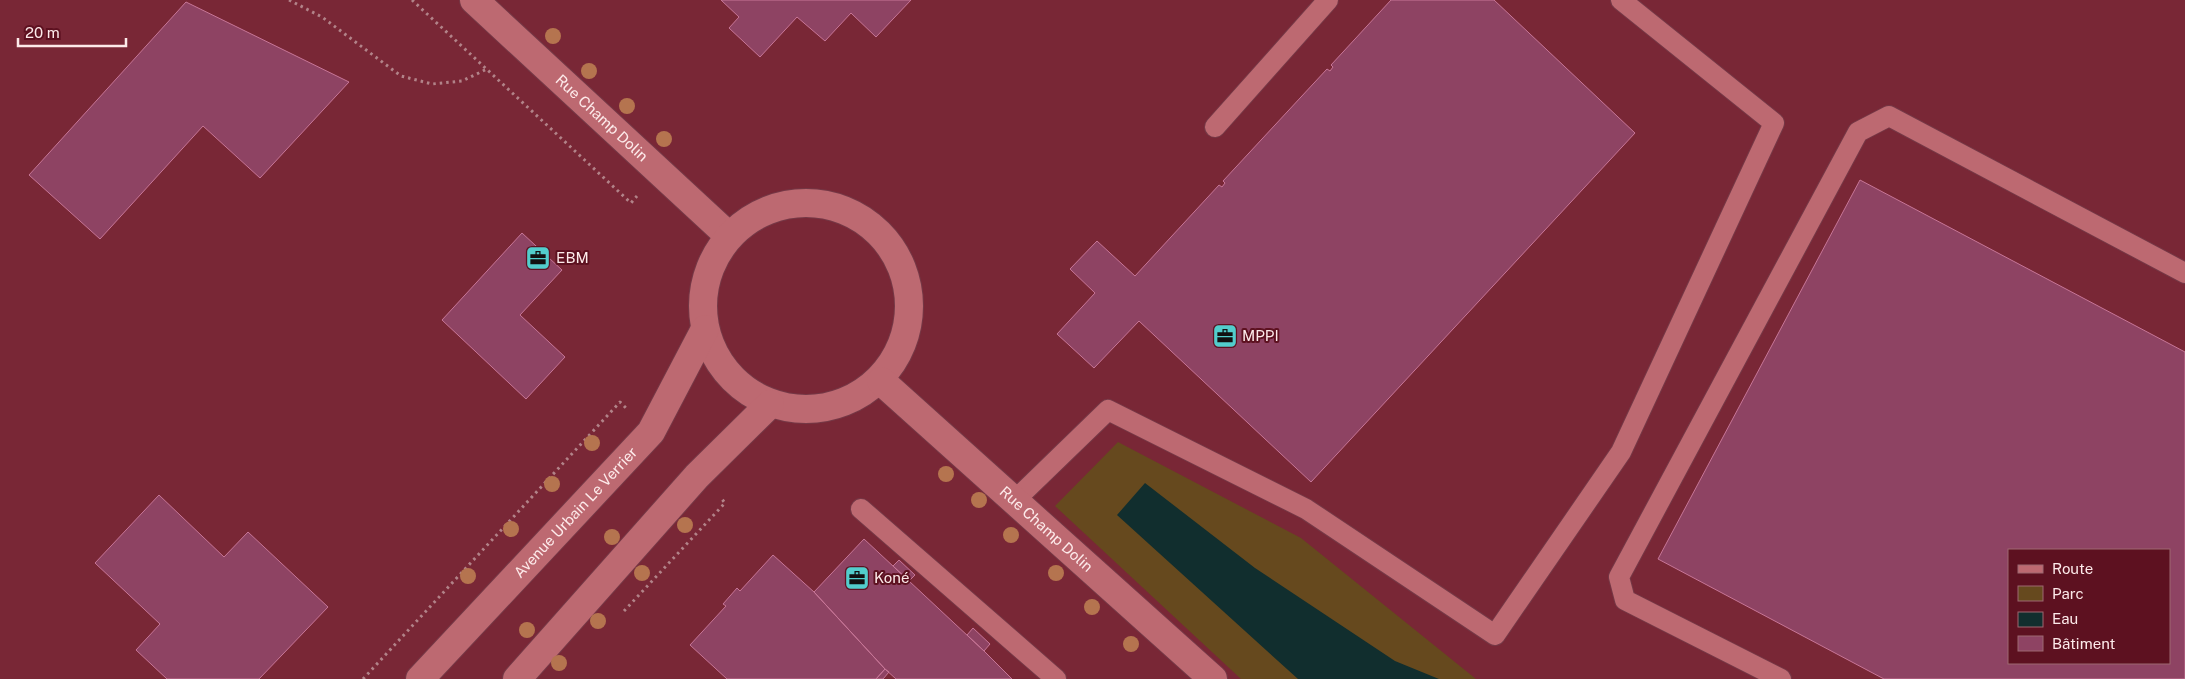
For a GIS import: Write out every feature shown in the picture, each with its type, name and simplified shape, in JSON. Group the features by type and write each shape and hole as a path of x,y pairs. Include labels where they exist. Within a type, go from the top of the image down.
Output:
{"street":[{"name":"Rue Champ Dolin","path":"474,0 729,236"},
{"path":"820,202 853,213 880,232 900,260 909,292 908,326 897,358 881,381 854,399 829,407 803,410 770,404 740,386 718,361 705,329 703,296 711,264 729,236 756,215 771,209 787,204 820,202"},
{"name":"Avenue Urbain Le Verrier","path":"420,679 651,432 705,329"},
{"name":"Rue Champ Dolin","path":"881,381 1213,679"},
{"path":"524,677 698,476 770,404"}],"lane":[{"path":"1215,127 1328,0"},
{"path":"1014,501 1108,410 1306,509 1495,635 1621,452 1774,123 1622,0"},
{"path":"1781,679 1625,600 1619,577 1858,132 1889,116 2185,274"},
{"path":"861,509 1056,679"}],"path":[{"path":"290,0 322,17 401,76 432,84 462,82 486,69"},
{"path":"412,0 632,203 660,172"},
{"path":"363,679 620,402 651,432"}],"shaded area":[{"path":"0,0 2185,0 2185,679 0,679"}],"green space":[{"path":"1118,442 1301,538 1476,679 1241,679 1055,506"}],"water":[{"path":"1145,483 1255,568 1395,661 1439,679 1298,679 1117,515"}],"building":[{"path":"721,0 911,0 876,37 851,13 825,41 797,17 760,57 729,28 739,17"},
{"path":"1391,0 1494,0 1635,133 1311,482 1139,321 1094,368 1057,334 1095,293 1070,269 1097,241 1135,276 1219,185 1222,187 1225,183 1223,181 1327,69 1330,71 1333,67 1331,65"},
{"path":"186,2 349,82 260,178 203,126 100,239 29,175"},
{"path":"1860,180 2185,352 2185,679 1884,679 1658,559"},
{"path":"522,233 562,270 520,315 565,357 526,399 442,320"},
{"path":"159,495 224,557 248,532 328,607 259,679 167,679 136,650 160,624 95,563"},
{"path":"864,539 1012,679 896,679 885,669 814,592"},
{"path":"773,555 814,592 885,669 876,679 727,679 690,645 726,606 723,604 737,588 740,591"},
{"path":"899,560 915,575 909,581 893,566"},
{"path":"973,628 990,644 984,651 967,635"},
{"path":"885,669 889,672 883,679 876,679"}],"place":[{"name":"EBM","path":"538,258"},
{"name":"MPPI","path":"1225,336"},
{"name":"Koné","path":"857,578"}]}
